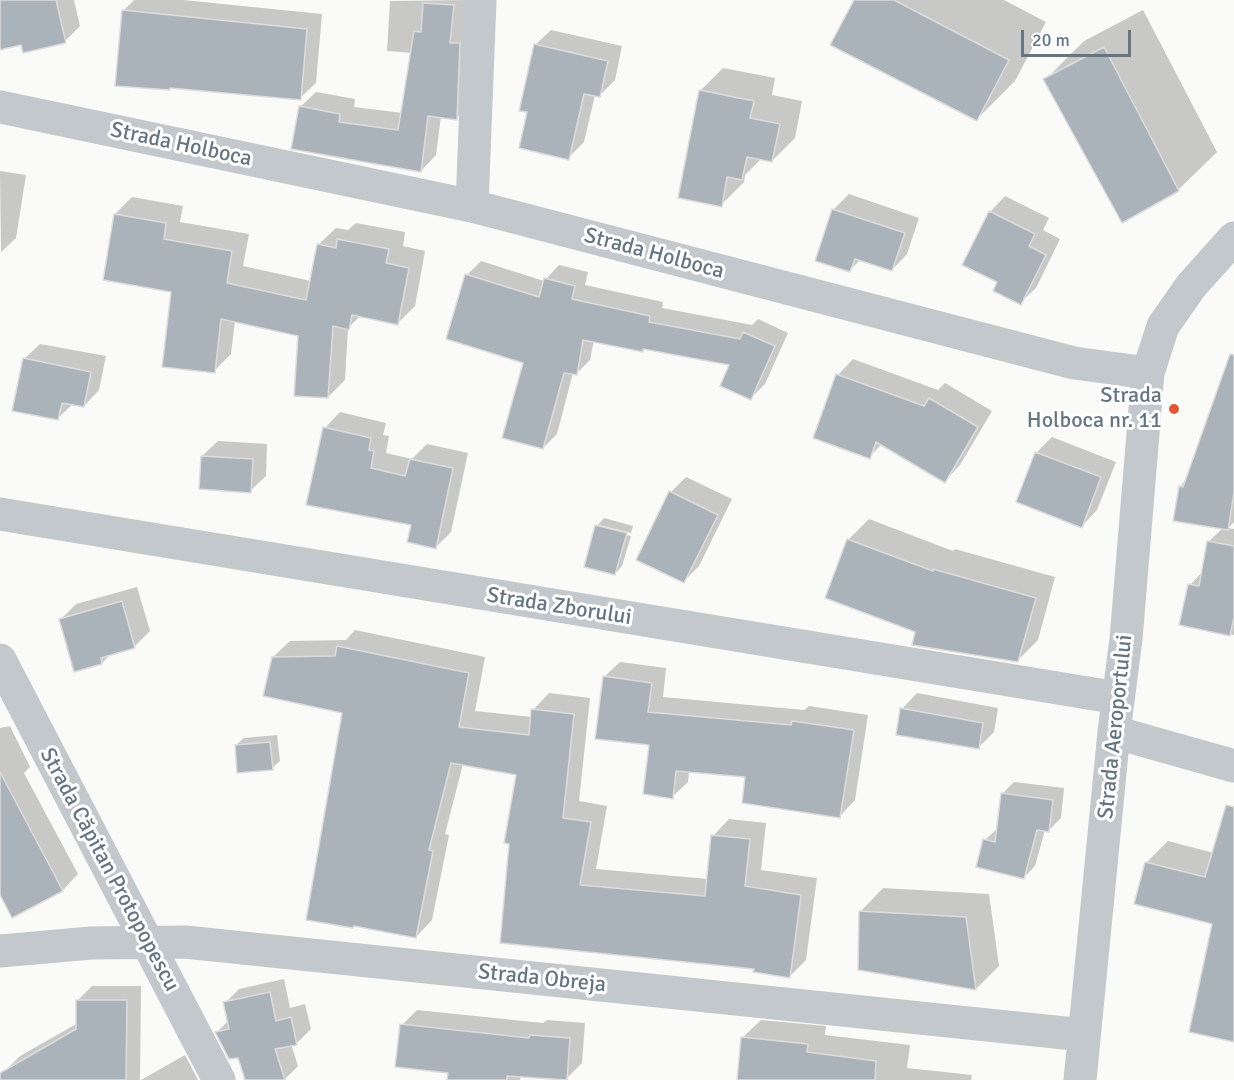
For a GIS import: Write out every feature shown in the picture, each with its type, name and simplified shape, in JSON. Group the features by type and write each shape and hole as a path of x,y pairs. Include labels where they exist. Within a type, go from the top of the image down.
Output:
{"street":[{"path":"472,206 480,0"},
{"name":"Strada Holboca","path":"0,108 472,206 1074,363 1148,373"},
{"path":"1148,373 1163,326 1191,286 1234,238"},
{"name":"Strada Aeroportului","path":"1080,1080 1114,732 1126,639 1148,373"},
{"name":"Strada Zborului","path":"0,514 1118,698"},
{"name":"Strada Căpitan Protopopescu","path":"0,660 219,1080"},
{"path":"1114,732 1234,766"},
{"name":"Strada Obreja","path":"0,951 145,940 185,942 1084,1035"}],"building":[{"path":"0,0 56,0 66,43 23,53 21,45 0,50"},
{"path":"854,0 894,0 1009,60 977,121 830,45"},
{"path":"423,3 454,5 450,43 460,43 457,120 428,116 421,172 291,149 299,106 340,114 339,122 398,130 414,31 421,32"},
{"path":"122,10 307,29 301,100 170,88 170,90 115,86"},
{"path":"534,44 608,61 600,97 584,94 569,160 519,148 527,112 519,111"},
{"path":"1104,47 1179,191 1122,223 1043,79"},
{"path":"699,90 754,101 750,118 780,124 772,162 747,157 742,180 727,177 722,207 678,198"},
{"path":"832,209 905,233 892,271 855,259 850,272 815,261"},
{"path":"989,211 1035,234 1029,246 1046,255 1021,305 993,291 997,282 962,265"},
{"path":"114,214 166,223 164,239 232,251 227,283 306,300 317,244 336,248 337,239 389,249 386,263 409,268 398,325 352,315 349,330 333,326 328,398 294,396 298,336 221,319 215,373 162,367 171,292 103,280"},
{"path":"465,274 539,297 544,278 575,286 572,299 650,316 649,322 740,339 743,332 775,346 751,400 720,386 729,365 583,340 577,375 564,373 543,449 502,438 523,363 446,339"},
{"path":"1230,354 1234,355 1234,493 1228,530 1173,521 1179,486 1183,487"},
{"path":"23,358 91,372 84,407 62,403 58,420 12,411"},
{"path":"836,374 924,406 929,398 978,427 945,483 876,442 870,459 813,438"},
{"path":"323,427 371,438 369,450 374,451 371,468 405,476 410,459 453,468 436,549 407,542 411,525 306,505"},
{"path":"1035,452 1101,477 1082,528 1016,502"},
{"path":"201,456 253,459 251,493 199,489"},
{"path":"669,491 718,515 684,583 636,560"},
{"path":"595,525 627,533 615,575 584,567"},
{"path":"847,539 933,571 933,569 1036,598 1018,662 912,645 915,632 825,598"},
{"path":"1207,541 1234,546 1234,617 1230,636 1179,625 1188,584 1199,586"},
{"path":"122,601 135,648 101,658 102,664 74,672 59,619"},
{"path":"337,646 469,673 459,727 529,735 531,709 574,714 563,818 591,822 580,885 705,896 711,835 750,839 745,886 801,895 790,978 753,972 754,969 500,943 509,844 504,843 516,775 451,763 429,850 433,851 416,938 354,926 353,928 306,920 342,713 263,696 272,657 335,656"},
{"path":"603,676 652,683 648,712 791,725 792,721 854,730 840,818 742,803 745,777 676,771 673,799 643,794 649,745 595,739"},
{"path":"900,708 983,723 979,749 896,735"},
{"path":"270,742 273,770 237,773 235,745"},
{"path":"0,772 63,891 12,918 0,895"},
{"path":"1001,793 1053,800 1049,832 1037,830 1024,879 976,867 983,839 995,842"},
{"path":"1226,805 1234,807 1234,1042 1189,1032 1212,924 1134,904 1145,862 1205,877"},
{"path":"859,911 966,917 976,990 858,970"},
{"path":"270,992 276,1021 291,1017 297,1045 275,1049 285,1080 245,1080 238,1058 229,1059 215,1032 229,1029 223,1002"},
{"path":"76,1000 127,1000 126,1080 0,1080 0,1073 76,1029"},
{"path":"400,1024 529,1038 530,1035 570,1038 567,1080 507,1076 507,1080 447,1080 448,1073 395,1067"},
{"path":"741,1037 808,1044 807,1052 876,1061 875,1080 737,1080"}],"place":[{"name":"Strada Holboca nr. 11","path":"1174,409"}]}
